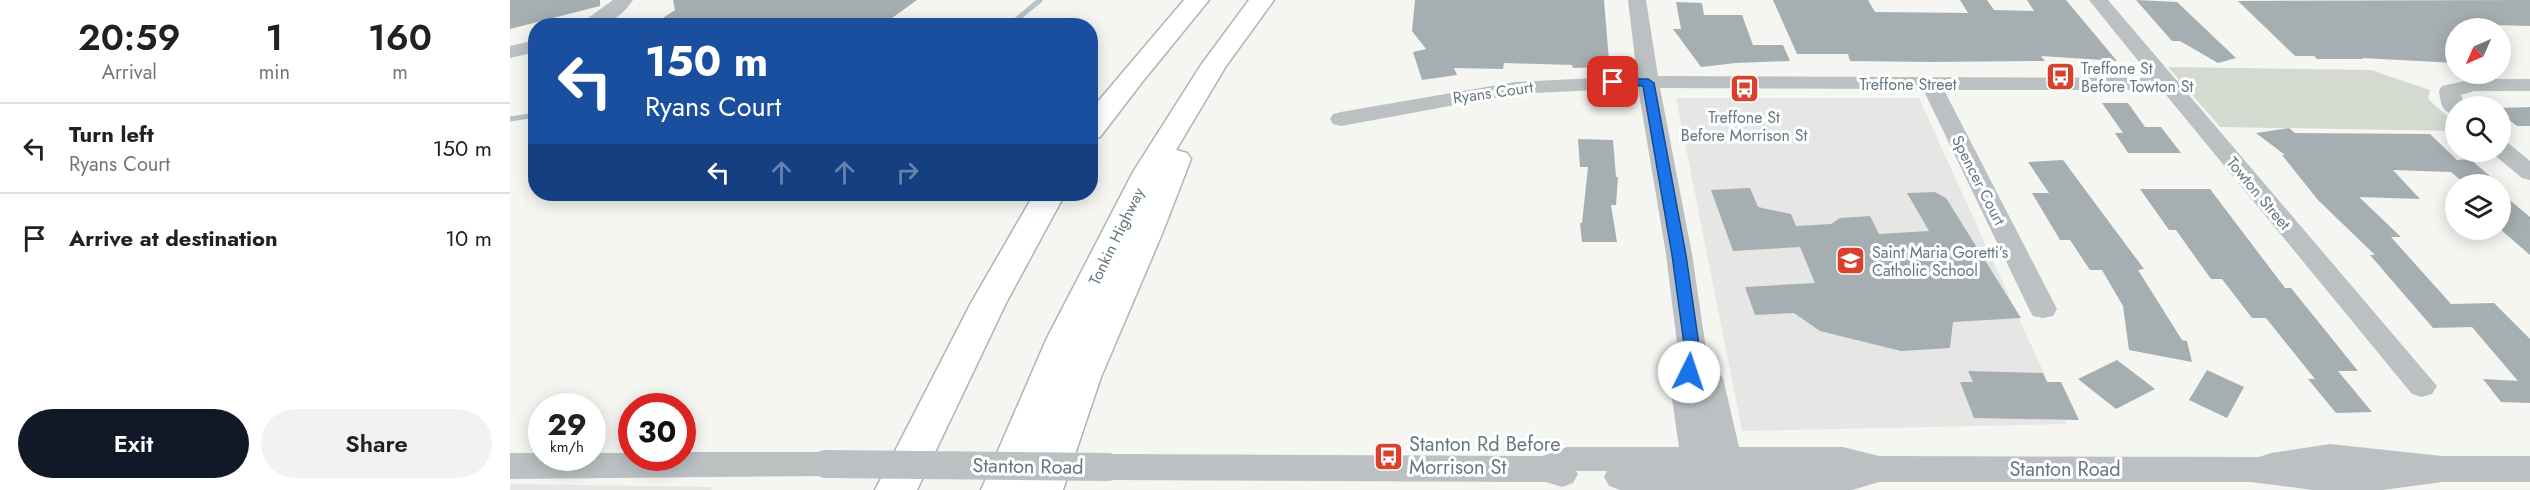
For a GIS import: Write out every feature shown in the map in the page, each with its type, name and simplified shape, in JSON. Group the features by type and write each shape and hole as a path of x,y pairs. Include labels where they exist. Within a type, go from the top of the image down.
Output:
{"highway":[{"path":"1098,120 1132,75 1197,0"},
{"name":"Tonkin Highway","path":"1002,490 1064,340 1142,182 1214,65 1262,0"},
{"path":"1042,490 1082,376 1146,234 1214,65"},
{"path":"881,490 1045,201"},
{"path":"896,490 962,350"}],"street":[{"path":"601,18 624,0"},
{"path":"1637,0 1648,83 1679,255 1693,359 1685,385 1715,475"},
{"name":"Towton Street","path":"2098,0 2422,386"},
{"path":"510,52 528,48"},
{"name":"Treffone Street","path":"1648,83 2168,84"},
{"name":"Ryans Court","path":"1341,119 1515,88 1551,84 1648,83"},
{"name":"Spencer Court","path":"1930,84 2043,309"},
{"path":"2451,96 2450,91 2474,86 2530,85"},
{"path":"2511,157 2530,173"},
{"name":"Stanton Road","path":"510,466 826,464 1546,469 1569,476 1715,475 1850,478 1879,469 2251,469 2349,482 2442,469 2504,477"}],"shaded area":[{"path":"2168,67 2371,70 2430,90 2428,99 2445,114 2445,131 2220,127"},
{"name":"Saint Maria Goretti’s Catholic School","path":"1676,98 1919,98 2067,424 1742,431"},
{"path":"510,484 713,487 711,490 510,490"}],"building":[{"path":"510,0 600,0 600,6 553,18 528,18 528,24 510,29"},
{"path":"673,0 917,0 892,18 663,18 675,10"},
{"path":"1415,0 1604,0 1609,60 1603,60 1604,67 1573,68 1572,65 1504,63 1503,69 1454,68 1457,75 1422,80 1413,52 1426,49 1412,31"},
{"path":"1773,0 1868,0 1875,12 1968,13 1960,0 1987,0 1994,10 2034,11 2027,0 2066,0 2117,61 2041,56 2045,61 1850,61 1848,54 1797,54"},
{"path":"2136,0 2177,2 2236,58 2218,63 2180,41 2172,41"},
{"path":"2530,0 2530,26 2511,25 2511,18 2445,18 2445,62 2362,58 2364,59 2317,59 2314,56 2295,56 2238,1"},
{"path":"1676,2 1702,3 1704,15 1742,15 1753,45 1783,45 1790,61 1701,67 1673,29 1681,29"},
{"path":"2102,103 2128,103 2145,127 2161,127 2181,153 2128,153 2115,133 2123,133"},
{"path":"2530,107 2530,126 2517,126 2511,121 2511,108"},
{"path":"2289,128 2295,133 2430,134 2445,148 2445,162 2473,162 2487,174 2393,170 2420,199 2359,197 2401,237 2391,237 2451,304 2494,303 2530,339 2530,403 2501,402 2483,379 2518,381 2472,327 2433,328 2370,255 2375,255 2318,200 2282,155 2285,155 2256,133"},
{"path":"1578,139 1613,140 1616,177 1618,177 1616,205 1611,205 1617,242 1582,242 1580,223 1582,223 1588,167 1580,167"},
{"path":"2063,160 2144,269 2138,270 2182,340 2187,341 2192,362 2129,350 2123,306 2102,270 2090,270 2070,240 2060,240 2032,193 2049,193 2028,162"},
{"path":"1750,188 1758,207 1791,214 1796,226 1831,224 1840,218 1870,216 1879,234 1929,231 1907,193 1935,192 1946,198 2021,318 1953,322 1950,348 1901,351 1820,331 1794,313 1755,315 1745,287 1815,283 1800,247 1733,251 1711,190"},
{"path":"2140,189 2210,189 2285,288 2291,288 2358,371 2338,371 2372,412 2336,413 2308,379 2315,379 2266,318 2252,318 2222,279 2211,279 2176,230 2169,230"},
{"path":"2511,201 2530,217 2530,255 2511,239"},
{"path":"2117,360 2155,389 2116,409 2078,379"},
{"path":"2207,370 2244,387 2227,418 2189,400"},
{"path":"1968,371 2043,373 2047,382 2061,382 2079,420 1974,418 1960,382 1973,382"}],"waterway":[{"path":"1019,18 1040,0"},
{"path":"510,119 528,116"}],"place":[{"name":"Treffone St Before Towton St","path":"2060,77"},
{"name":"Treffone St Before Morrison St","path":"1744,89"},
{"name":"Saint Maria Goretti’s Catholic School","path":"1851,261"},
{"name":"Stanton Rd Before Morrison St","path":"1388,456"}],"route":[{"path":"1613,82 1648,83 1679,255 1693,359 1689,372"}]}
